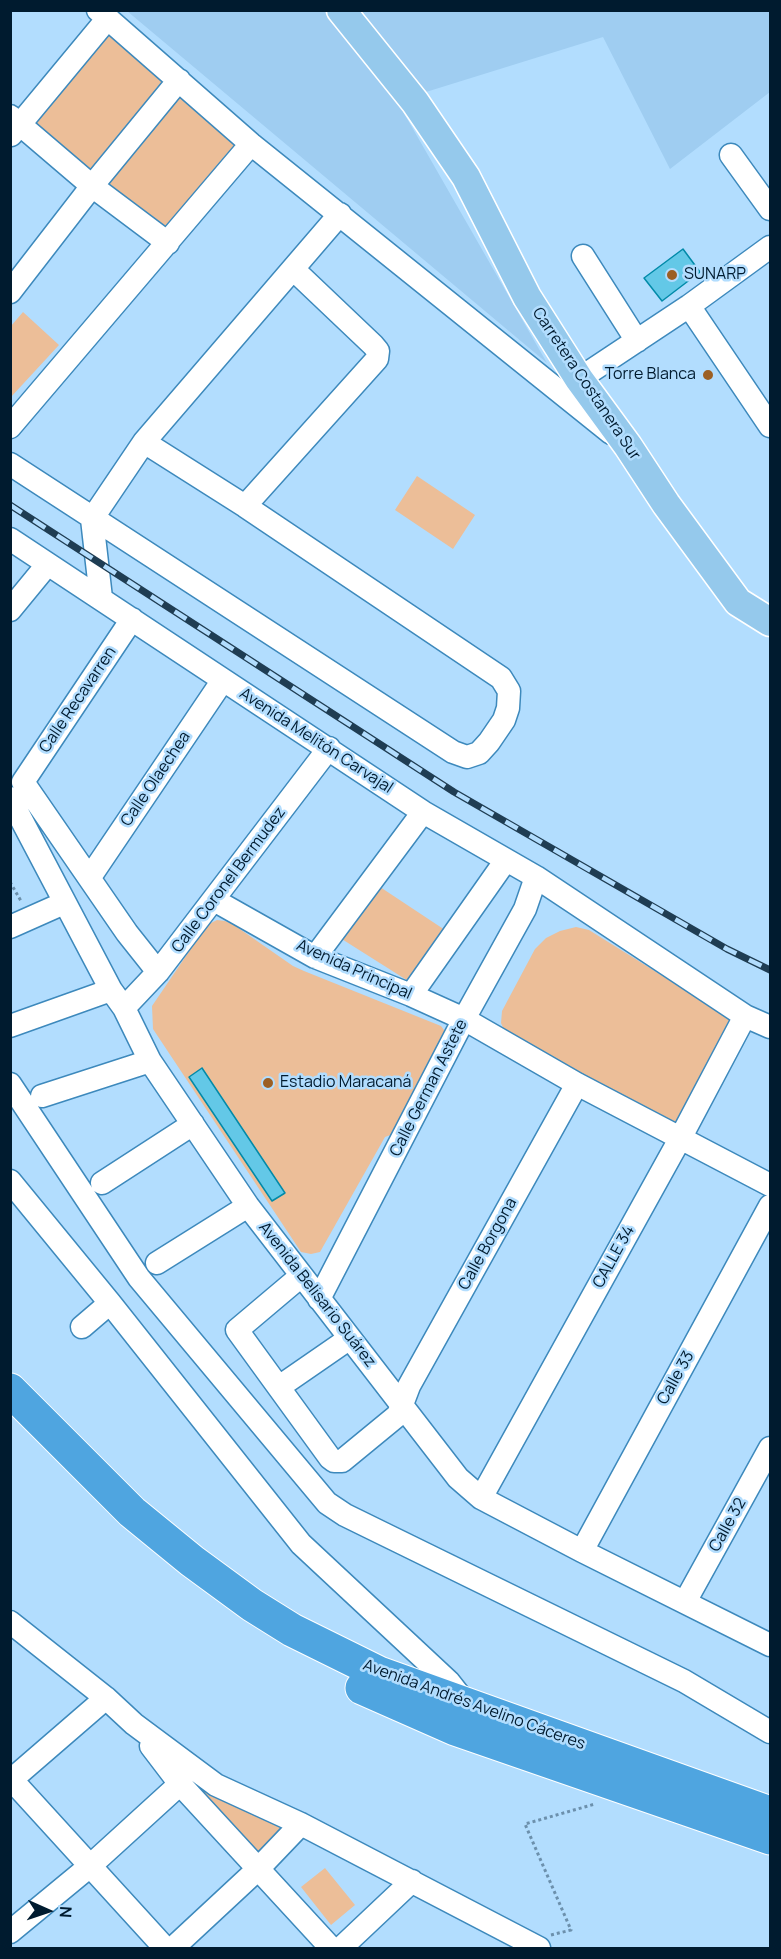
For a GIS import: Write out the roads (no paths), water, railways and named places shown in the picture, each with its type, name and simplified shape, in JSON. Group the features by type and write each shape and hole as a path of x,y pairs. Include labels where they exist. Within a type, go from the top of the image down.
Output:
{"highway":[{"name":"Avenida Andrés Avelino Cáceres","path":"10,1390 132,1512 192,1561 252,1605 292,1630 379,1673 771,1813"},
{"name":"Avenida Andrés Avelino Cáceres","path":"10,1418 118,1525 149,1552 240,1620 284,1646 370,1692 455,1729 771,1838"}],"main road":[{"name":"Carretera Costanera Sur","path":"341,10 415,102 466,177 527,297 579,380 628,446 666,504 738,602 771,622"}],"street":[{"path":"168,243 14,125 103,14 251,144 628,446"},
{"path":"10,292 92,186 179,80"},
{"path":"10,427 251,144"},
{"path":"731,155 771,209"},
{"path":"101,598 92,519 144,442 340,214"},
{"path":"579,380 689,306 771,247"},
{"path":"583,256 637,341"},
{"path":"246,506 377,358 378,351 373,345 293,269"},
{"path":"689,306 771,426"},
{"path":"10,464 453,752 467,757 479,753 501,725 508,708 508,691 501,678 246,506 144,442"},
{"name":"Avenida Melitón Carvajal","path":"10,539 423,812 536,877 745,1016 771,1027"},
{"path":"10,610 46,564"},
{"name":"Calle Recavarren","path":"17,790 132,619"},
{"name":"Calle Olaechea","path":"90,877 223,680"},
{"name":"Calle Coronel Bermudez","path":"117,999 158,972 329,748"},
{"path":"17,790 90,877 127,933 158,972"},
{"name":"Avenida Belisario Suárez","path":"17,790 64,903 150,1061 248,1206 458,1478 481,1498 771,1645"},
{"path":"315,957 423,812"},
{"path":"411,995 506,860"},
{"name":"Calle German Astete","path":"320,1299 465,1019 525,909 536,877"},
{"name":"Avenida Principal","path":"214,900 315,957 465,1019 577,1084 771,1185"},
{"path":"10,927 64,903"},
{"path":"10,1026 117,999"},
{"name":"CALLE 34","path":"481,1498 681,1137 745,1016"},
{"path":"42,1096 150,1061"},
{"path":"10,1084 139,1278 327,1503 345,1515 684,1681 771,1732"},
{"name":"Calle Borgona","path":"279,1387 334,1461 342,1461 398,1415 409,1386 577,1084"},
{"path":"102,1183 193,1124"},
{"path":"10,1181 301,1544 449,1682 460,1696 461,1703"},
{"path":"157,1263 248,1206"},
{"name":"Calle 33","path":"582,1551 771,1206"},
{"path":"301,1276 237,1330 279,1387 350,1338"},
{"path":"82,1327 110,1303"},
{"name":"Calle 32","path":"686,1602 771,1448"},
{"path":"11,1623 106,1698 134,1724 216,1785 301,1824 412,1881 528,1946"},
{"path":"106,1698 11,1779 165,1948"},
{"path":"134,1724 180,1784 331,1948"},
{"path":"10,1932 90,1866 180,1784"},
{"path":"173,1948 258,1869 301,1824"},
{"path":"340,1948 412,1881"}],"railway":[{"path":"10,505 454,792 727,949 770,970"}],"place":[{"name":"SUNARP","path":"672,275"},
{"name":"Torre Blanca","path":"708,375"},
{"name":"Estadio Maracaná","path":"268,1083"}]}
